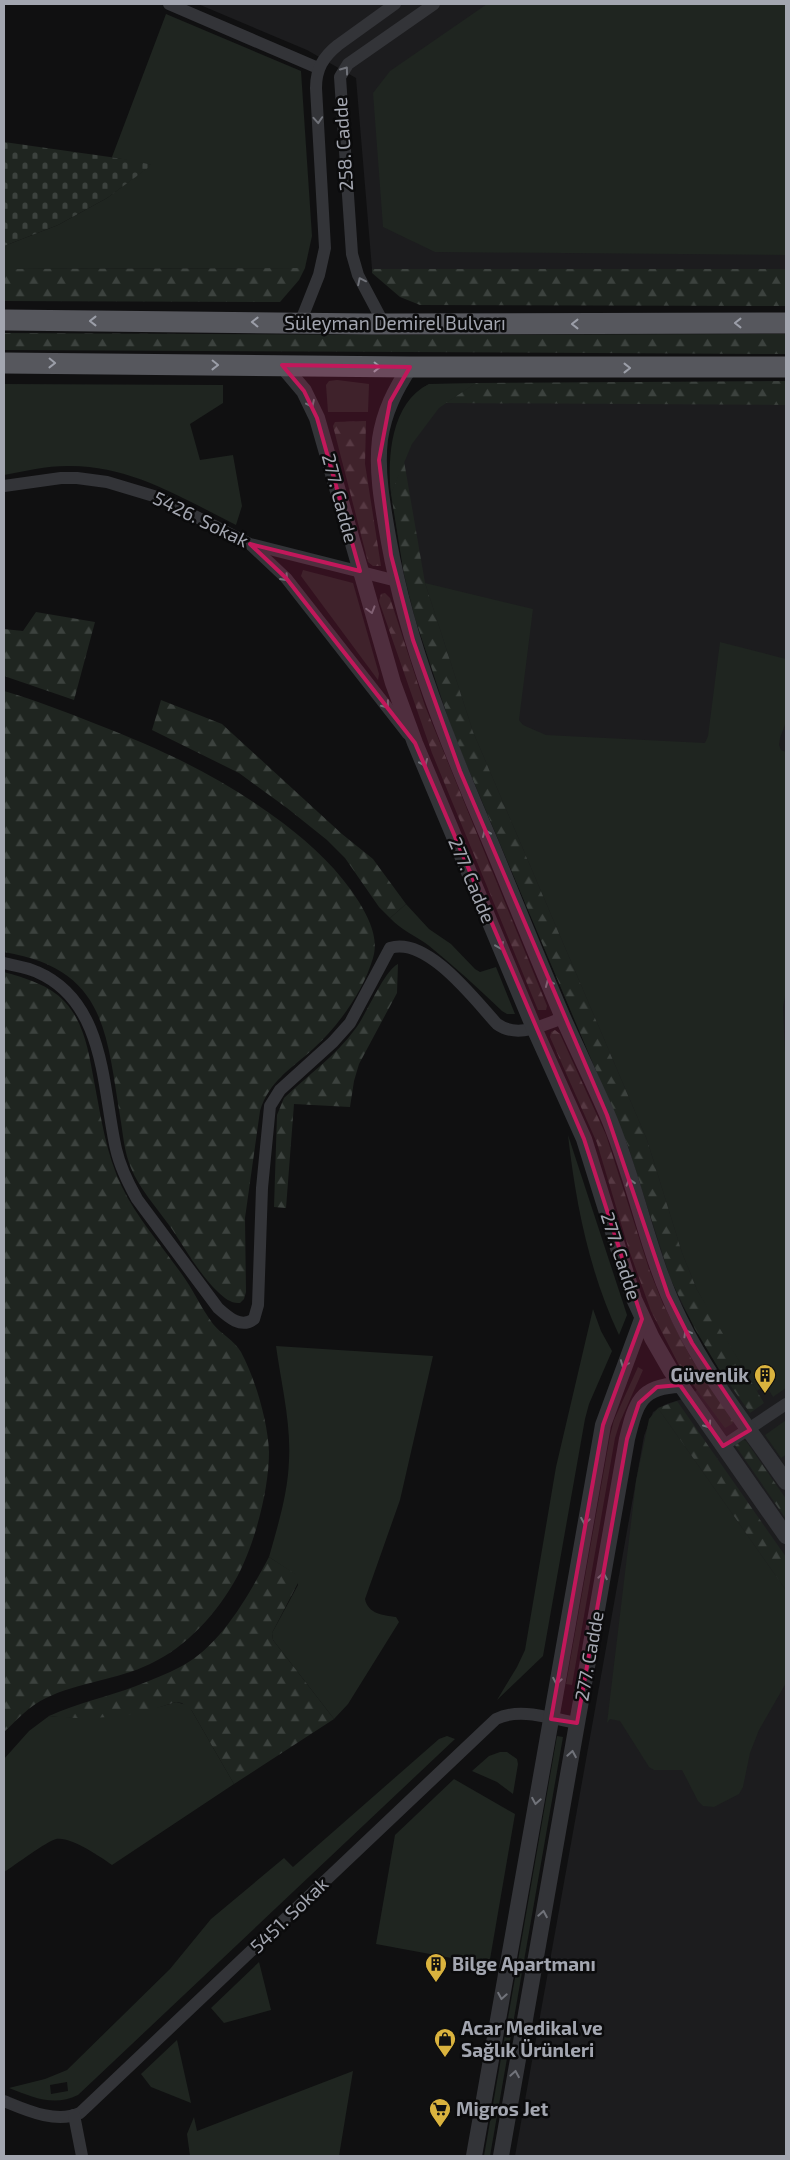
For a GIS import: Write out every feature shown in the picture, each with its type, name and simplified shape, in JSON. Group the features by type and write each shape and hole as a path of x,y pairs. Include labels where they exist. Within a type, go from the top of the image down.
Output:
{"highway":[{"name":"Süleyman Demirel Bulvarı","path":"4,320 384,324 786,323"},
{"path":"4,363 410,367 786,367"}],"street":[{"path":"169,4 318,68 329,52 395,4"},
{"name":"258. Cadde","path":"384,324 358,275 352,254 340,77 348,64 434,4"},
{"name":"258. Cadde","path":"300,323 319,275 325,248 316,88 318,68"},
{"name":"277. Cadde","path":"282,365 304,391 317,418 393,683 415,743 534,1028 584,1139 624,1269 642,1319 680,1385 658,1387 647,1392 639,1403 631,1421 501,2156"},
{"name":"277. Cadde","path":"410,367 390,402 380,440 380,483 397,581 413,640 450,746 563,1018 614,1132 651,1250 668,1295 712,1375 786,1482"},
{"name":"5426. Sokak","path":"4,486 61,478 107,482 157,497 250,544 397,581"},
{"path":"250,544 286,578 415,743"},
{"path":"4,963 36,971 48,977 79,1004 86,1015 97,1048 116,1150 128,1183 137,1199 218,1308 230,1318 243,1323 254,1319 258,1305 262,1188 270,1106 280,1090 333,1042 350,1023 390,948 398,945 406,946 441,966 503,1028 517,1032 563,1018"},
{"name":"277. Cadde","path":"474,2156 603,1425 642,1319"},
{"path":"680,1385 786,1536"},
{"path":"723,1446 750,1430 786,1404"},
{"name":"5451. Sokak","path":"74,2115 87,2107 491,1723 502,1716 514,1714 577,1723"},
{"path":"4,2101 46,2115 74,2115 82,2156"}],"highlighted area":[{"path":"282,365 410,367 390,402 379,460 391,555 413,640 460,771 607,1115 668,1295 692,1343 750,1430 723,1446 680,1385 657,1387 639,1403 627,1439 577,1723 551,1719 603,1425 642,1319 584,1139 415,743 286,578 250,544 360,571 317,418 304,391"}],"shaded area":[{"path":"198,4 786,4 786,269 372,269 356,78 307,50"},
{"path":"786,381 786,2156 515,2156 644,1436 653,1412 666,1404 689,1397 719,1369 681,1303 664,1261 628,1146 454,735 443,704 415,618 404,574 390,485 394,436 400,416 407,404 429,384"}],"green space":[{"path":"487,4 786,4 786,255 435,252 383,227 373,93 390,71"},
{"path":"166,14 301,71 312,236 305,268 4,269 4,246 58,225 107,198 151,165 112,157"},
{"path":"4,142 131,160 152,165 107,198 58,225 4,246"},
{"path":"305,268 299,280 280,302 4,301 4,269"},
{"path":"372,269 786,269 786,306 420,305 400,297 372,273"},
{"path":"4,333 786,334 786,354 4,350"},
{"path":"337,380 369,384 368,412 328,412 326,385 329,381"},
{"path":"786,381 786,405 446,403 476,383"},
{"path":"476,383 439,408 412,444 391,494 391,448 399,417 406,404 416,392 429,384"},
{"path":"4,384 223,385 223,403 190,424 200,460 233,455 242,506 236,525 155,485 113,471 91,467 60,466 4,475"},
{"path":"366,421 365,464 381,566 373,566 368,562 333,426 335,422"},
{"path":"404,461 425,583 473,732 647,1140 682,1253 697,1290 764,1403 750,1413 719,1369 695,1329 671,1280 628,1146 454,735 415,618 404,574 391,494"},
{"path":"303,570 353,583 379,674 378,680 301,576"},
{"path":"425,583 533,609 519,720 523,725 546,735 705,743 708,736 720,642 786,659 786,722 779,745 781,750 786,752 786,991 783,1007 786,1075 786,1388 773,1397 766,1385 757,1391 697,1290 682,1253 647,1140 473,732"},
{"path":"385,593 390,598 425,706 547,1006 546,1010 538,1010 432,753 379,601 381,594"},
{"path":"36,612 95,622 74,700 4,676 4,629 23,631"},
{"path":"4,691 122,734 170,755 238,792 283,823 325,859 351,890 372,929 375,943 373,958 369,971 349,1007 323,1040 275,1083 269,1091 260,1111 245,1218 246,1292 244,1299 240,1303 231,1302 225,1298 204,1276 134,1175 125,1149 110,1056 104,1031 95,1008 81,989 63,973 37,960 4,952"},
{"path":"161,700 222,724 342,834 373,859 406,904 390,918 379,907 345,858 327,840 287,808 239,773 152,730"},
{"path":"406,904 429,929 451,944 475,969 480,972 496,967 515,1014 507,1014 502,1011 438,953 390,918"},
{"path":"398,964 397,993 359,1064 350,1107 294,1104 286,1208 274,1207 277,1115 284,1098 331,1056 348,1038 356,1028 387,975"},
{"path":"4,972 29,980 52,991 65,1002 77,1020 88,1050 102,1122 116,1174 135,1210 185,1279 213,1324 241,1352 260,1400 269,1452 264,1499 250,1548 237,1577 221,1603 200,1627 177,1648 150,1664 124,1674 72,1688 40,1701 4,1732"},
{"path":"555,1030 560,1034 606,1135 649,1269 663,1304 691,1358 734,1421 725,1428 680,1367 651,1311 629,1250 597,1143 550,1037 551,1032"},
{"path":"568,1135 627,1315 619,1335 600,1287 585,1237 575,1187"},
{"path":"593,1309 601,1331 612,1351 589,1404 585,1419 543,1656 497,1700 525,1650 556,1467"},
{"path":"276,1346 433,1356 400,1500 365,1599 369,1608 373,1611 396,1617 399,1622 348,1704 334,1719 273,1640 272,1633 298,1585 296,1575 269,1557 285,1497 289,1460 287,1417"},
{"path":"638,1367 643,1370 615,1438 572,1685 566,1684 610,1436 614,1420"},
{"path":"677,1401 786,1557 786,1590 658,1408"},
{"path":"658,1408 786,1590 786,1683 759,1730 750,1753 743,1787 739,1794 714,1807 703,1806 698,1801 682,1770 654,1770 649,1767 620,1721 610,1719 607,1723 636,1481 649,1419"},
{"path":"786,1420 786,1455 781,1458 765,1435"},
{"path":"743,1440 746,1441 786,1499 786,1519 735,1445"},
{"path":"269,1557 297,1575 299,1581 272,1633 273,1640 334,1719 234,1784 192,1711 182,1703 176,1702 144,1711 98,1718 49,1716 171,1672 196,1657 210,1645 233,1618"},
{"path":"176,1702 187,1705 192,1711 234,1784 112,1865 77,1844 56,1839 4,1872 4,1759 29,1731 49,1716 113,1715"},
{"path":"447,1736 455,1739 78,2095 69,2099 52,2100 35,2097 9,2088 45,2079 67,2070 170,1969 211,1919 284,1858 293,1867 439,1739","holes":["67,2082 68,2091 51,2094 50,2085"]},
{"path":"557,1736 563,1737 490,2156 484,2156"},
{"path":"500,1752 507,1752 517,1759 518,1764 513,1794 497,1782 472,1771 489,1756"},
{"path":"454,1779 515,1814 489,1965 376,1944 395,1835"},
{"path":"259,1962 271,2010 224,2023 211,2008"},
{"path":"177,2040 191,2103 151,2087 141,2074"},
{"path":"353,2071 339,2156 190,2156 187,2134 194,2117 197,2131"}],"place":[{"name":"Güvenlik","path":"765,1394"},
{"name":"Bilge Apartmanı","path":"436,1983"},
{"name":"Acar Medikal ve Sağlık Ürünleri","path":"445,2058"},
{"name":"Migros Jet","path":"440,2128"}]}
